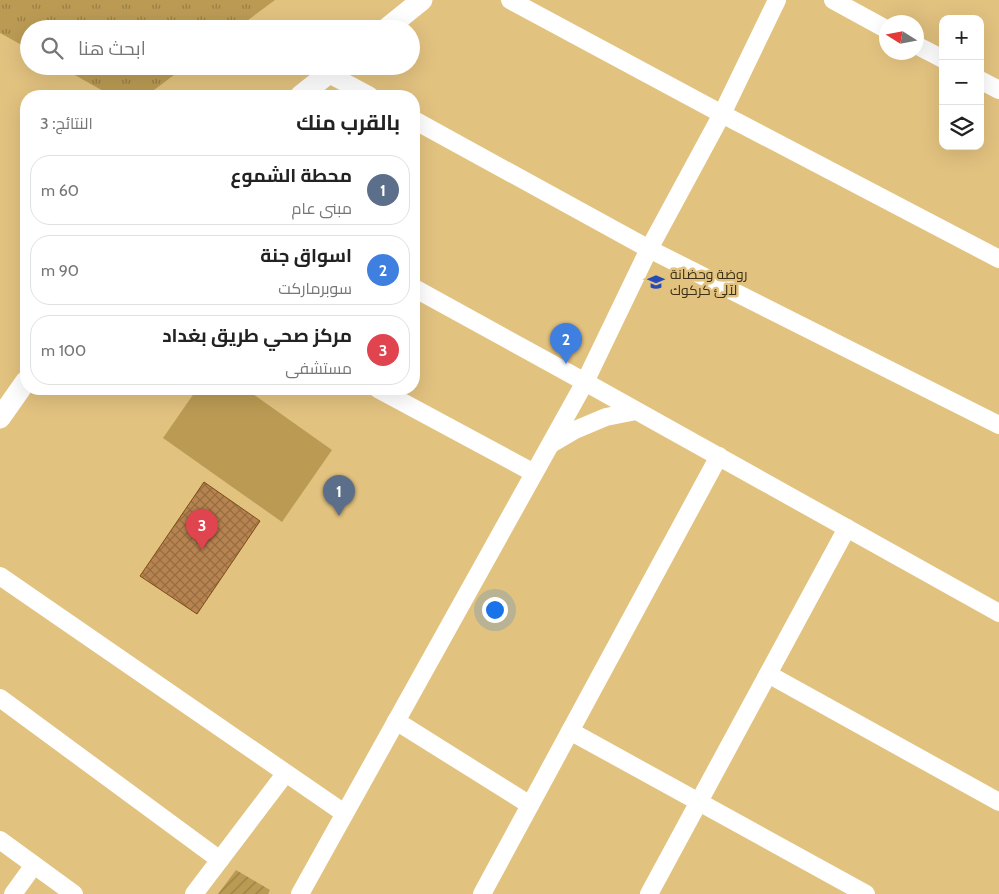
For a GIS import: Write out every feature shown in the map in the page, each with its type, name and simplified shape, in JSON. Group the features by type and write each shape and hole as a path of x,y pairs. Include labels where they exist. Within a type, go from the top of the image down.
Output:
{"street":[{"path":"397,20 422,0"},
{"path":"510,0 722,114 999,259"},
{"path":"300,894 585,382 649,249 722,114 777,0"},
{"path":"833,0 879,25"},
{"path":"924,49 939,58"},
{"path":"308,90 327,75"},
{"path":"341,75 362,90"},
{"path":"984,82 999,90"},
{"path":"420,123 649,249 999,425"},
{"path":"420,291 999,613"},
{"path":"2,410 20,388"},
{"path":"389,395 534,474"},
{"path":"550,445 575,430 606,417 636,412"},
{"path":"482,894 719,456"},
{"path":"649,894 847,528"},
{"path":"0,576 344,813"},
{"path":"768,674 999,802"},
{"path":"0,698 220,860"},
{"path":"396,721 530,805"},
{"path":"570,731 866,894"},
{"path":"194,894 285,774"},
{"path":"0,840 74,894"},
{"path":"13,894 34,865"}],"green space":[{"path":"0,0 275,0 248,20 20,20 20,44 0,33"},
{"path":"75,75 174,75 154,90 101,90"},
{"path":"193,395 254,395 332,450 282,522 163,438"},
{"path":"236,870 270,890 268,894 218,894"}],"building":[{"path":"204,482 260,521 197,614 140,576"}],"place":[{"name":"روضة وحضانة لآلئ كركوك","path":"656,282"},
{"name":"اسواق جنة","path":"566,364"},
{"name":"محطة الشموع","path":"339,516"},
{"name":"مركز صحي طريق بغداد","path":"202,550"}]}
